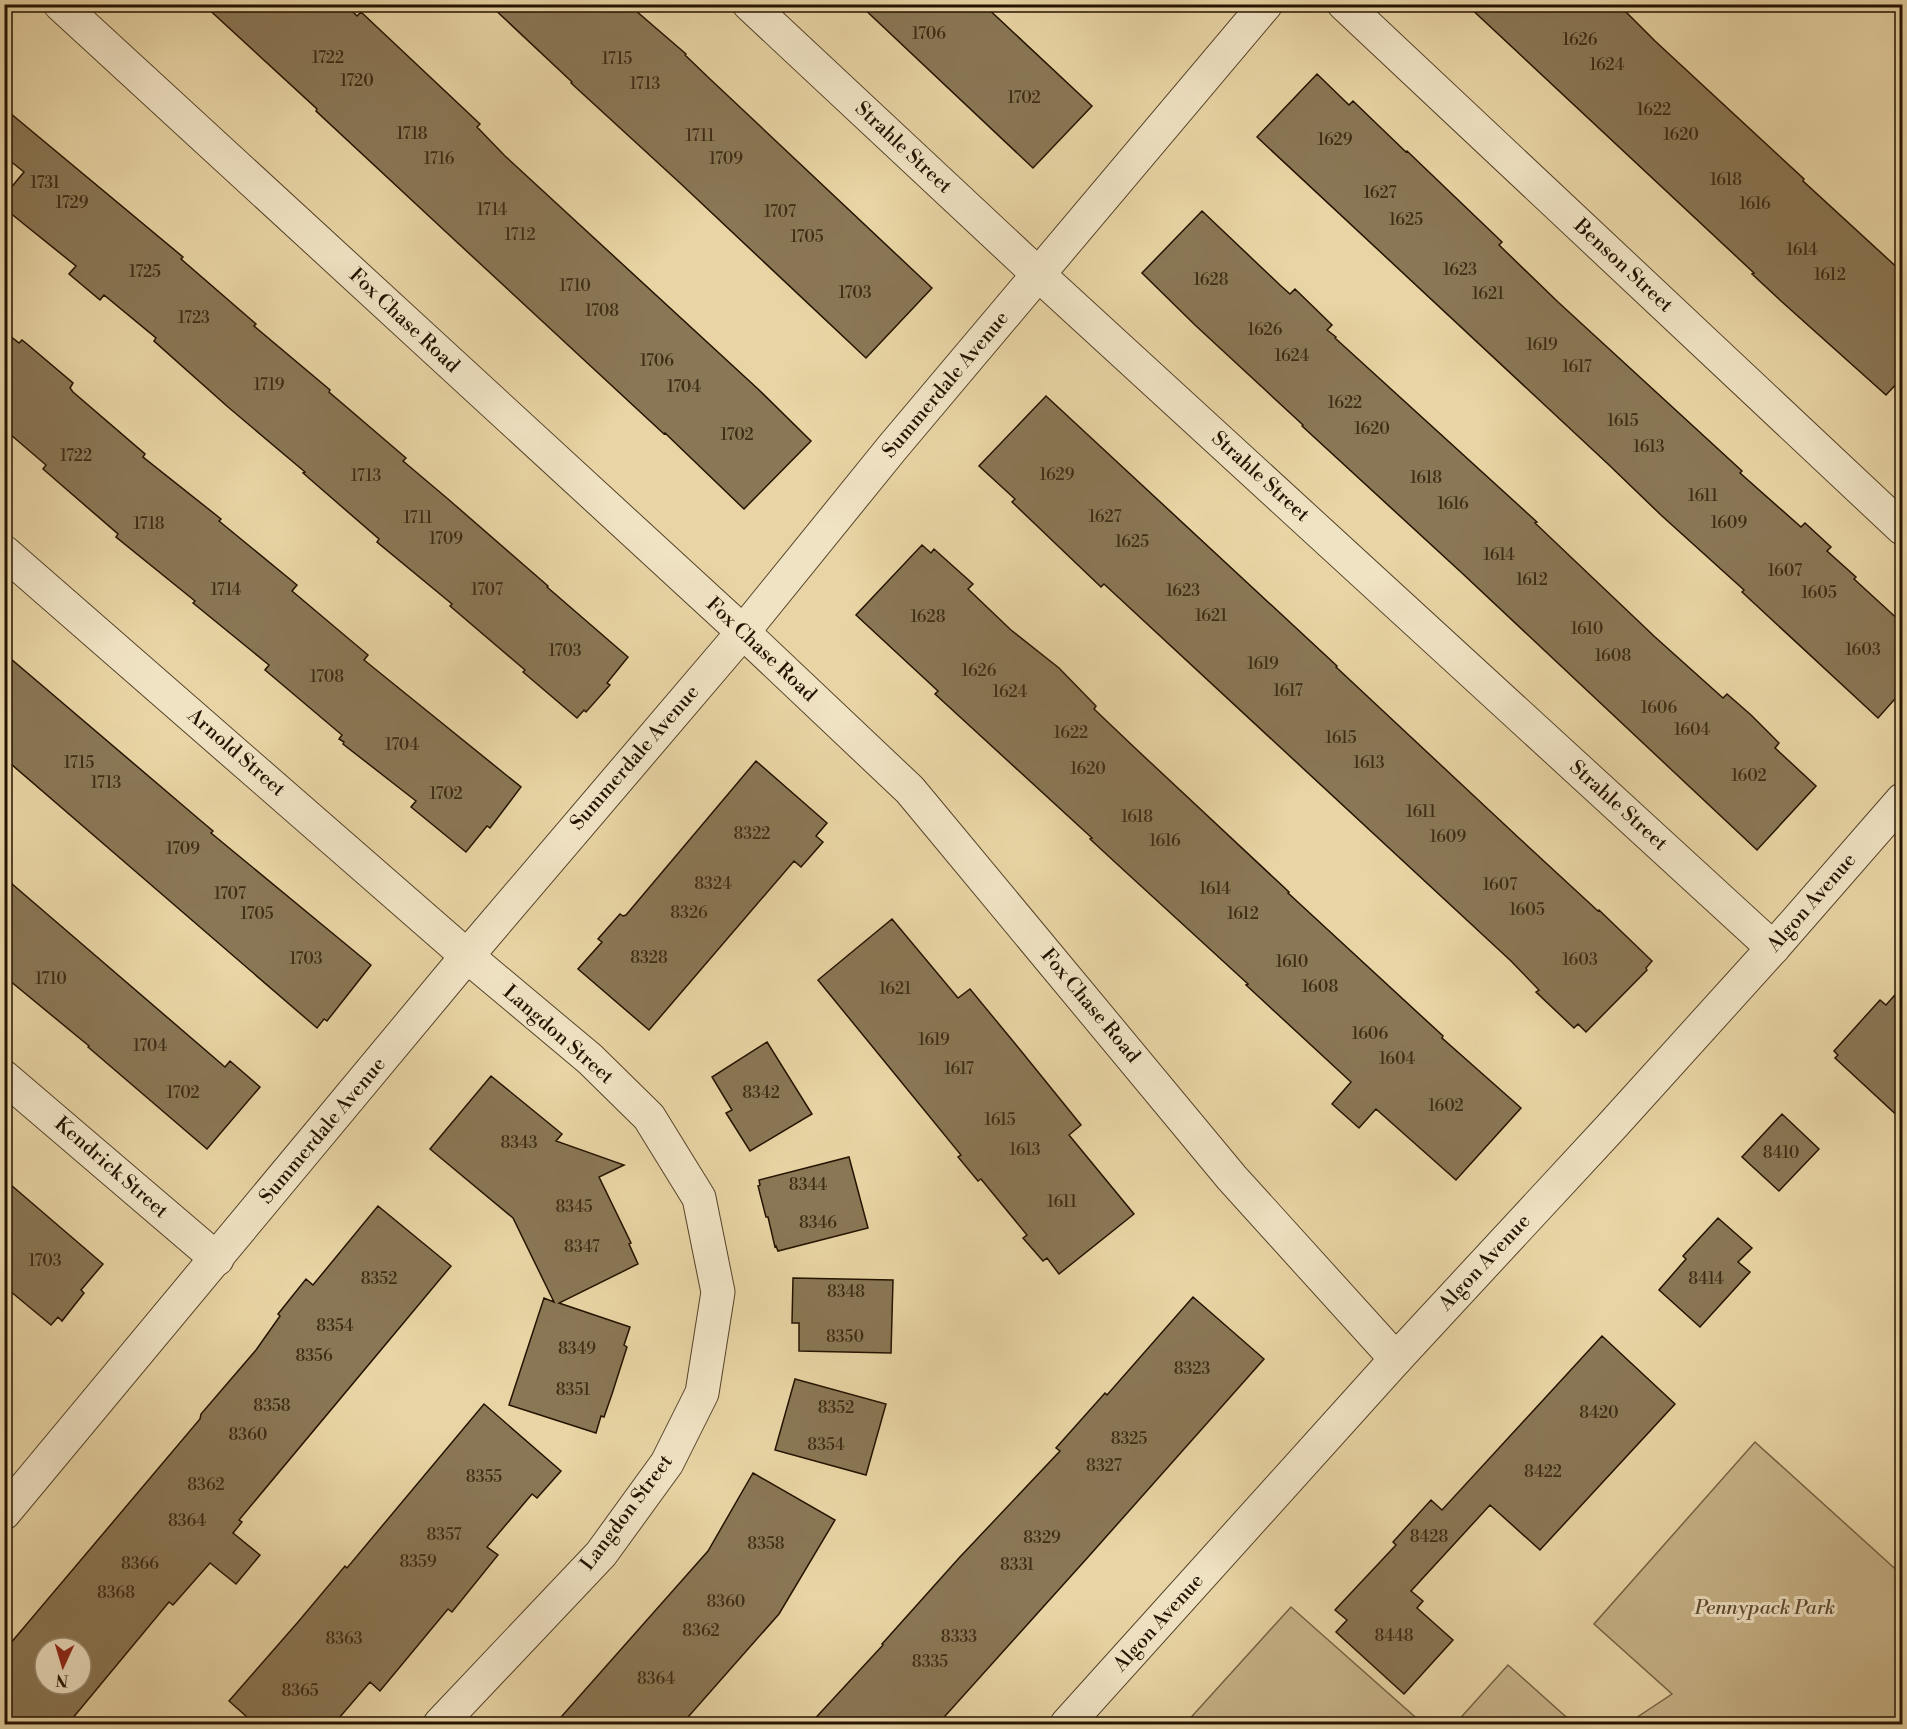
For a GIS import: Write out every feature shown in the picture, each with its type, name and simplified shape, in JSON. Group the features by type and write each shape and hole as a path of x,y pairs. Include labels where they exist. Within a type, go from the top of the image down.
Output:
{"street":[{"name":"Fox Chase Road","path":"60,4 743,632 910,790 1232,1178 1396,1359"},
{"name":"Strahle Street","path":"749,4 1039,275 1773,948"},
{"name":"Summerdale Avenue","path":"4,1513 467,956 743,632 892,448 1266,4"},
{"name":"Benson Street","path":"1344,4 1902,528"},
{"name":"Arnold Street","path":"4,552 467,956"},
{"name":"Algon Avenue","path":"1067,1725 1396,1359 1773,948 1902,800"},
{"name":"Langdon Street","path":"440,1725 601,1554 667,1463 702,1393 718,1292 699,1198 650,1118 590,1059 467,956"},
{"name":"Kendrick Street","path":"4,1077 217,1259"}],"green space":[{"name":"Pennypack Park","path":"1755,1442 1902,1575 1902,1724 1627,1724 1672,1694 1594,1624"},
{"path":"1291,1607 1423,1724 1185,1724"},
{"path":"1508,1665 1574,1724 1455,1724"}],"building":[{"path":"203,4 345,4 357,16 361,12 480,124 477,127 505,156 758,389 811,441 744,509"},
{"path":"489,4 628,4 686,54 932,288 866,358"},
{"path":"859,4 983,4 1092,106 1033,168"},
{"path":"1466,4 1618,4 1902,272 1902,378 1886,395 1781,301 1752,274 1754,273"},
{"path":"1317,74 1349,105 1353,101 1407,151 1502,242 1499,245 1742,471 1740,473 1801,527 1805,523 1831,547 1827,551 1902,623 1902,691 1878,718 1742,592 1744,590 1257,137"},
{"path":"4,108 183,257 181,259 256,324 254,326 406,458 403,461 628,657 607,683 610,685 586,712 584,710 577,718 523,672 525,670 450,606 452,604 377,542 379,539 303,473 305,472 154,341 156,338 104,295 100,300 69,274 76,266 4,208 4,196 24,172 4,156"},
{"path":"1202,211 1290,294 1295,289 1332,325 1327,330 1335,338 1537,522 1535,523 1655,637 1723,698 1727,694 1779,743 1775,748 1816,786 1757,850 1302,426 1142,273"},
{"path":"4,331 19,343 22,340 73,383 70,388 73,392 145,454 143,457 221,519 219,521 297,585 292,591 368,655 364,660 521,787 490,828 487,826 466,852 411,807 416,801 343,744 344,742 339,739 342,735 265,670 269,665 116,537 118,534 43,469 46,465 4,429"},
{"path":"1046,396 1652,961 1646,968 1647,970 1586,1032 1578,1024 1574,1028 1536,992 1539,990 1511,961 1104,584 1101,587 1012,502 1015,499 979,466"},
{"path":"922,545 931,553 934,549 973,584 968,589 1011,630 1059,668 1096,706 1094,709 1443,1036 1442,1038 1521,1108 1456,1180 1376,1109 1359,1128 1332,1104 1351,1082 935,694 938,691 856,615"},
{"path":"4,653 213,831 211,833 371,965 327,1021 324,1019 317,1028 4,758"},
{"path":"756,761 827,823 816,836 823,842 801,867 794,861 649,1030 578,969 602,942 598,939 620,914 626,915"},
{"path":"4,877 225,1067 230,1061 260,1087 207,1149 89,1046 4,976"},
{"path":"892,919 958,998 970,989 1017,1046 1081,1125 1069,1135 1134,1214 1059,1274 1047,1258 1043,1261 1023,1238 1027,1235 981,1179 978,1181 958,1157 961,1155 818,980"},
{"path":"1902,987 1902,1120 1835,1058 1838,1055 1834,1051 1880,1000 1886,1005"},
{"path":"767,1042 812,1114 750,1151 726,1113 732,1110 712,1077"},
{"path":"491,1076 562,1134 556,1141 624,1165 599,1177 631,1243 629,1244 638,1264 559,1303 630,1327 624,1345 627,1347 612,1394 604,1417 601,1416 596,1433 509,1405 544,1298 554,1302 513,1218 430,1149"},
{"path":"1782,1114 1819,1149 1779,1191 1742,1157"},
{"path":"849,1157 868,1228 778,1251 768,1217 766,1217 758,1186 760,1185 759,1180"},
{"path":"4,1179 103,1264 81,1290 84,1293 62,1321 58,1317 51,1325 4,1286"},
{"path":"378,1206 451,1266 239,1520 242,1522 233,1533 260,1555 236,1584 210,1563 173,1605 169,1602 93,1694 93,1636 33,1636 33,1696 91,1696 67,1725 4,1725 4,1651 200,1419 201,1414 256,1350 280,1316 278,1314 306,1279 313,1285"},
{"path":"1718,1218 1752,1248 1738,1262 1750,1272 1700,1327 1659,1290 1686,1259 1683,1256"},
{"path":"793,1278 893,1280 891,1353 799,1351 799,1323 792,1323"},
{"path":"1193,1297 1264,1359 1089,1556 937,1725 809,1725 959,1558 1060,1451 1056,1448 1105,1393 1107,1395"},
{"path":"1602,1336 1675,1404 1540,1550 1490,1505 1411,1591 1423,1601 1417,1608 1453,1640 1404,1694 1336,1632 1347,1620 1335,1610 1396,1545 1393,1542 1431,1500 1442,1510"},
{"path":"795,1379 886,1404 866,1475 775,1450"},
{"path":"484,1404 561,1471 537,1498 532,1494 487,1547 498,1555 452,1612 448,1609 380,1691 370,1682 333,1725 256,1725 229,1701 345,1566 347,1568"},
{"path":"753,1473 835,1520 779,1614 681,1725 554,1725 708,1551"}]}
